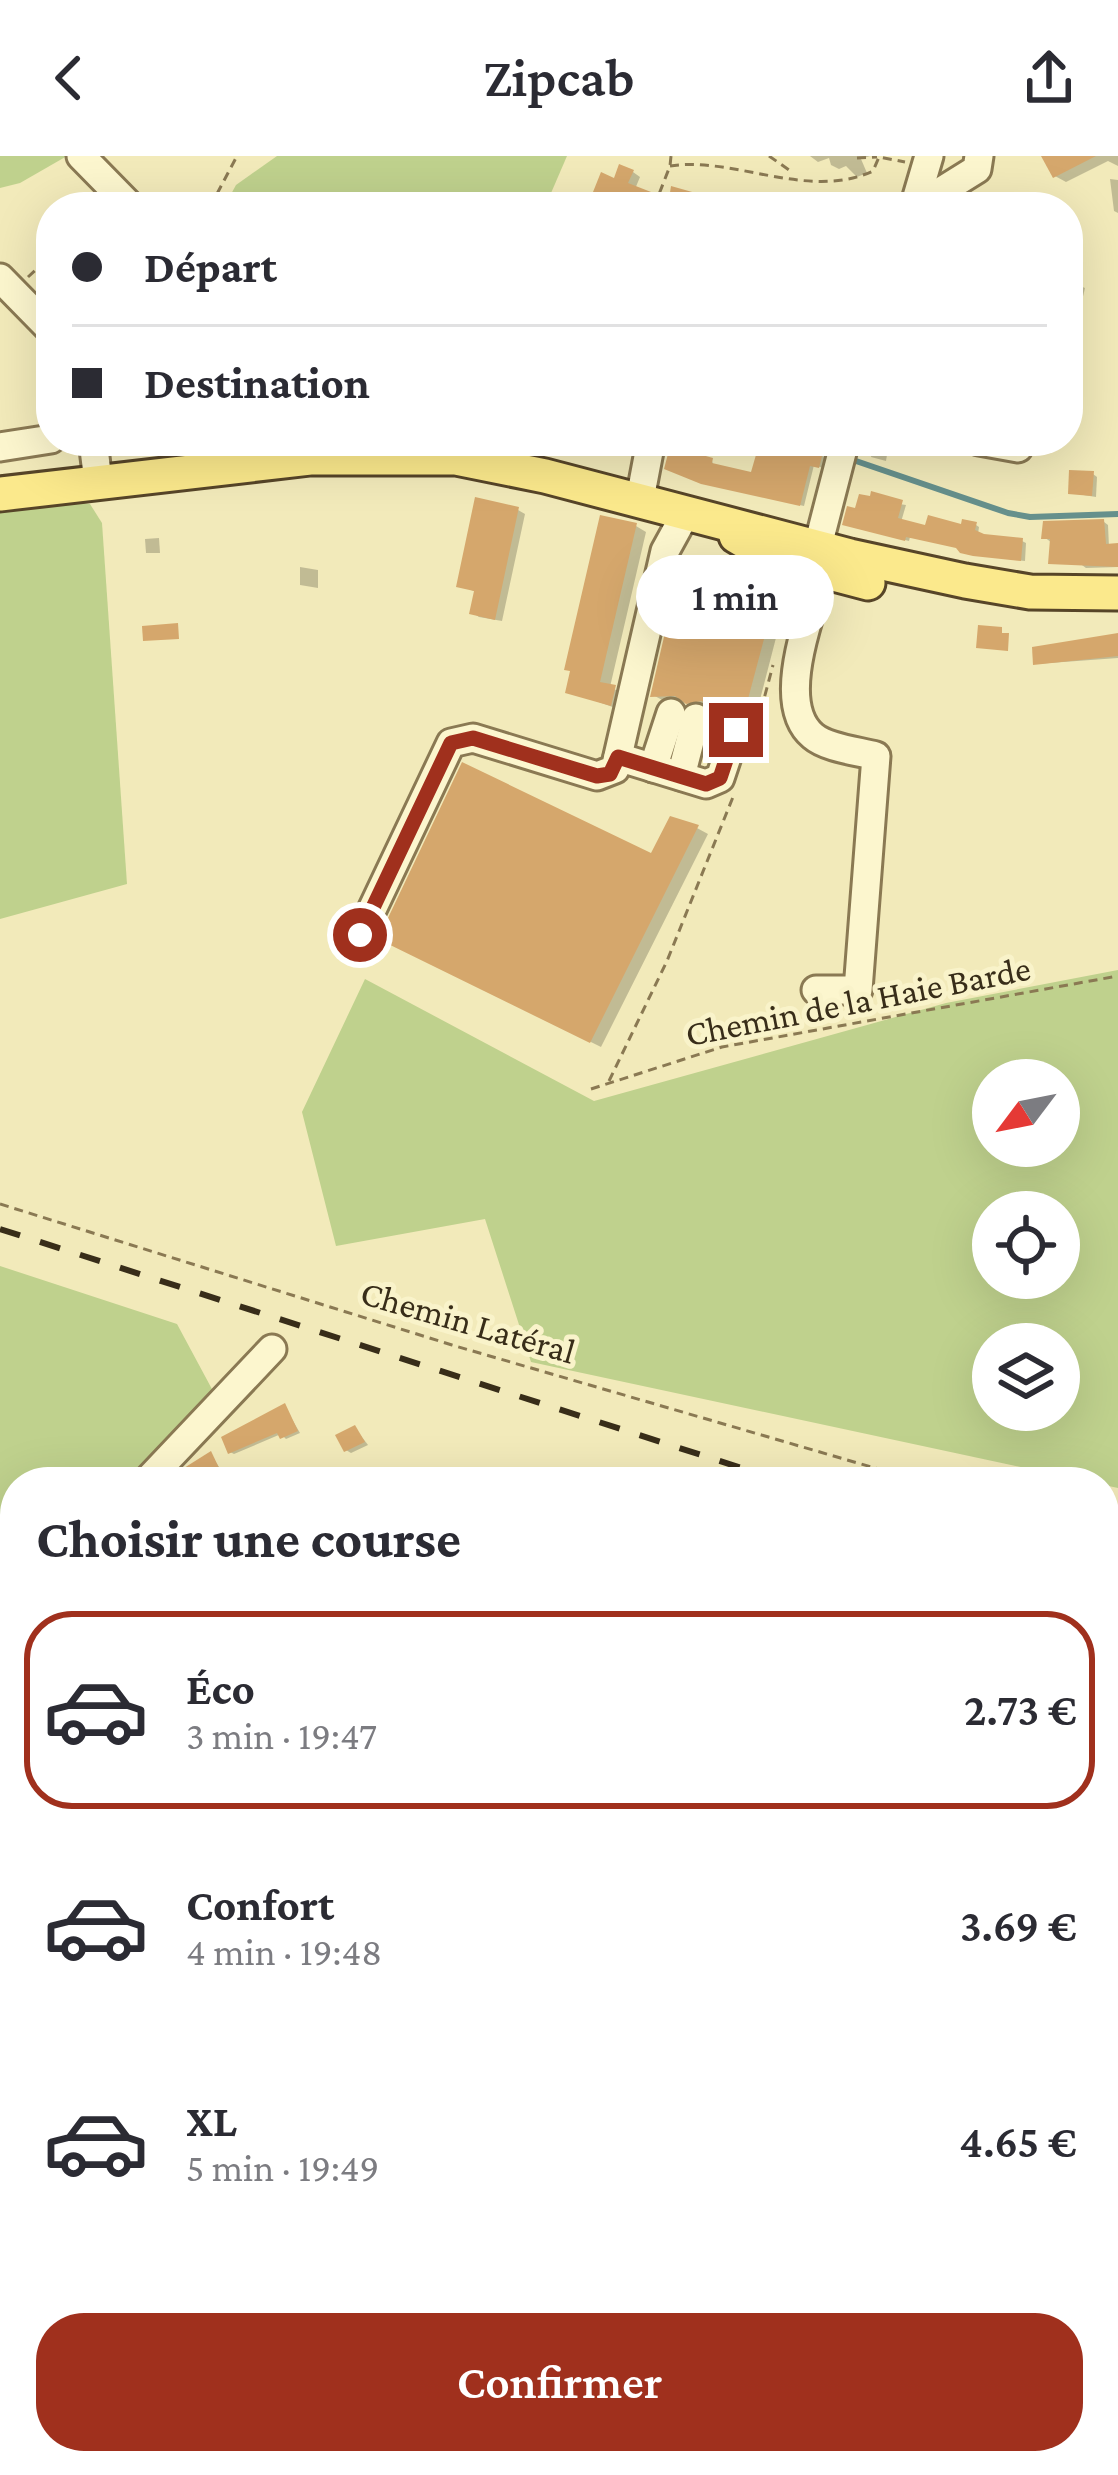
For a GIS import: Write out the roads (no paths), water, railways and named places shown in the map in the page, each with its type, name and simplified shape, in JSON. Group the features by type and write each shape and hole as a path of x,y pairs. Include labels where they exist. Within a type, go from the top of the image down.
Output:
{"main road":[{"path":"0,494 353,456"},
{"path":"457,456 692,512 773,557 820,559 898,588 964,581 1030,592 1118,592"}],"street":[{"path":"81,156 116,192"},
{"path":"939,192 977,169 979,156"},
{"path":"919,192 927,161"},
{"path":"0,278 36,315"},
{"path":"0,447 36,442"},
{"path":"94,456 98,481"},
{"path":"640,499 648,456"},
{"path":"815,990 858,990 876,756 816,740 799,712 795,671 842,456"},
{"path":"360,935 451,743 473,738 597,776 610,774 618,757 665,551 692,512"},
{"path":"653,768 683,716 681,776"},
{"path":"618,757 706,784 720,778 745,734"},
{"path":"160,1467 272,1349"}],"waterway":[{"path":"856,461 1008,513 1030,517 1118,514"}],"railway":[{"path":"0,1229 738,1467"}]}
